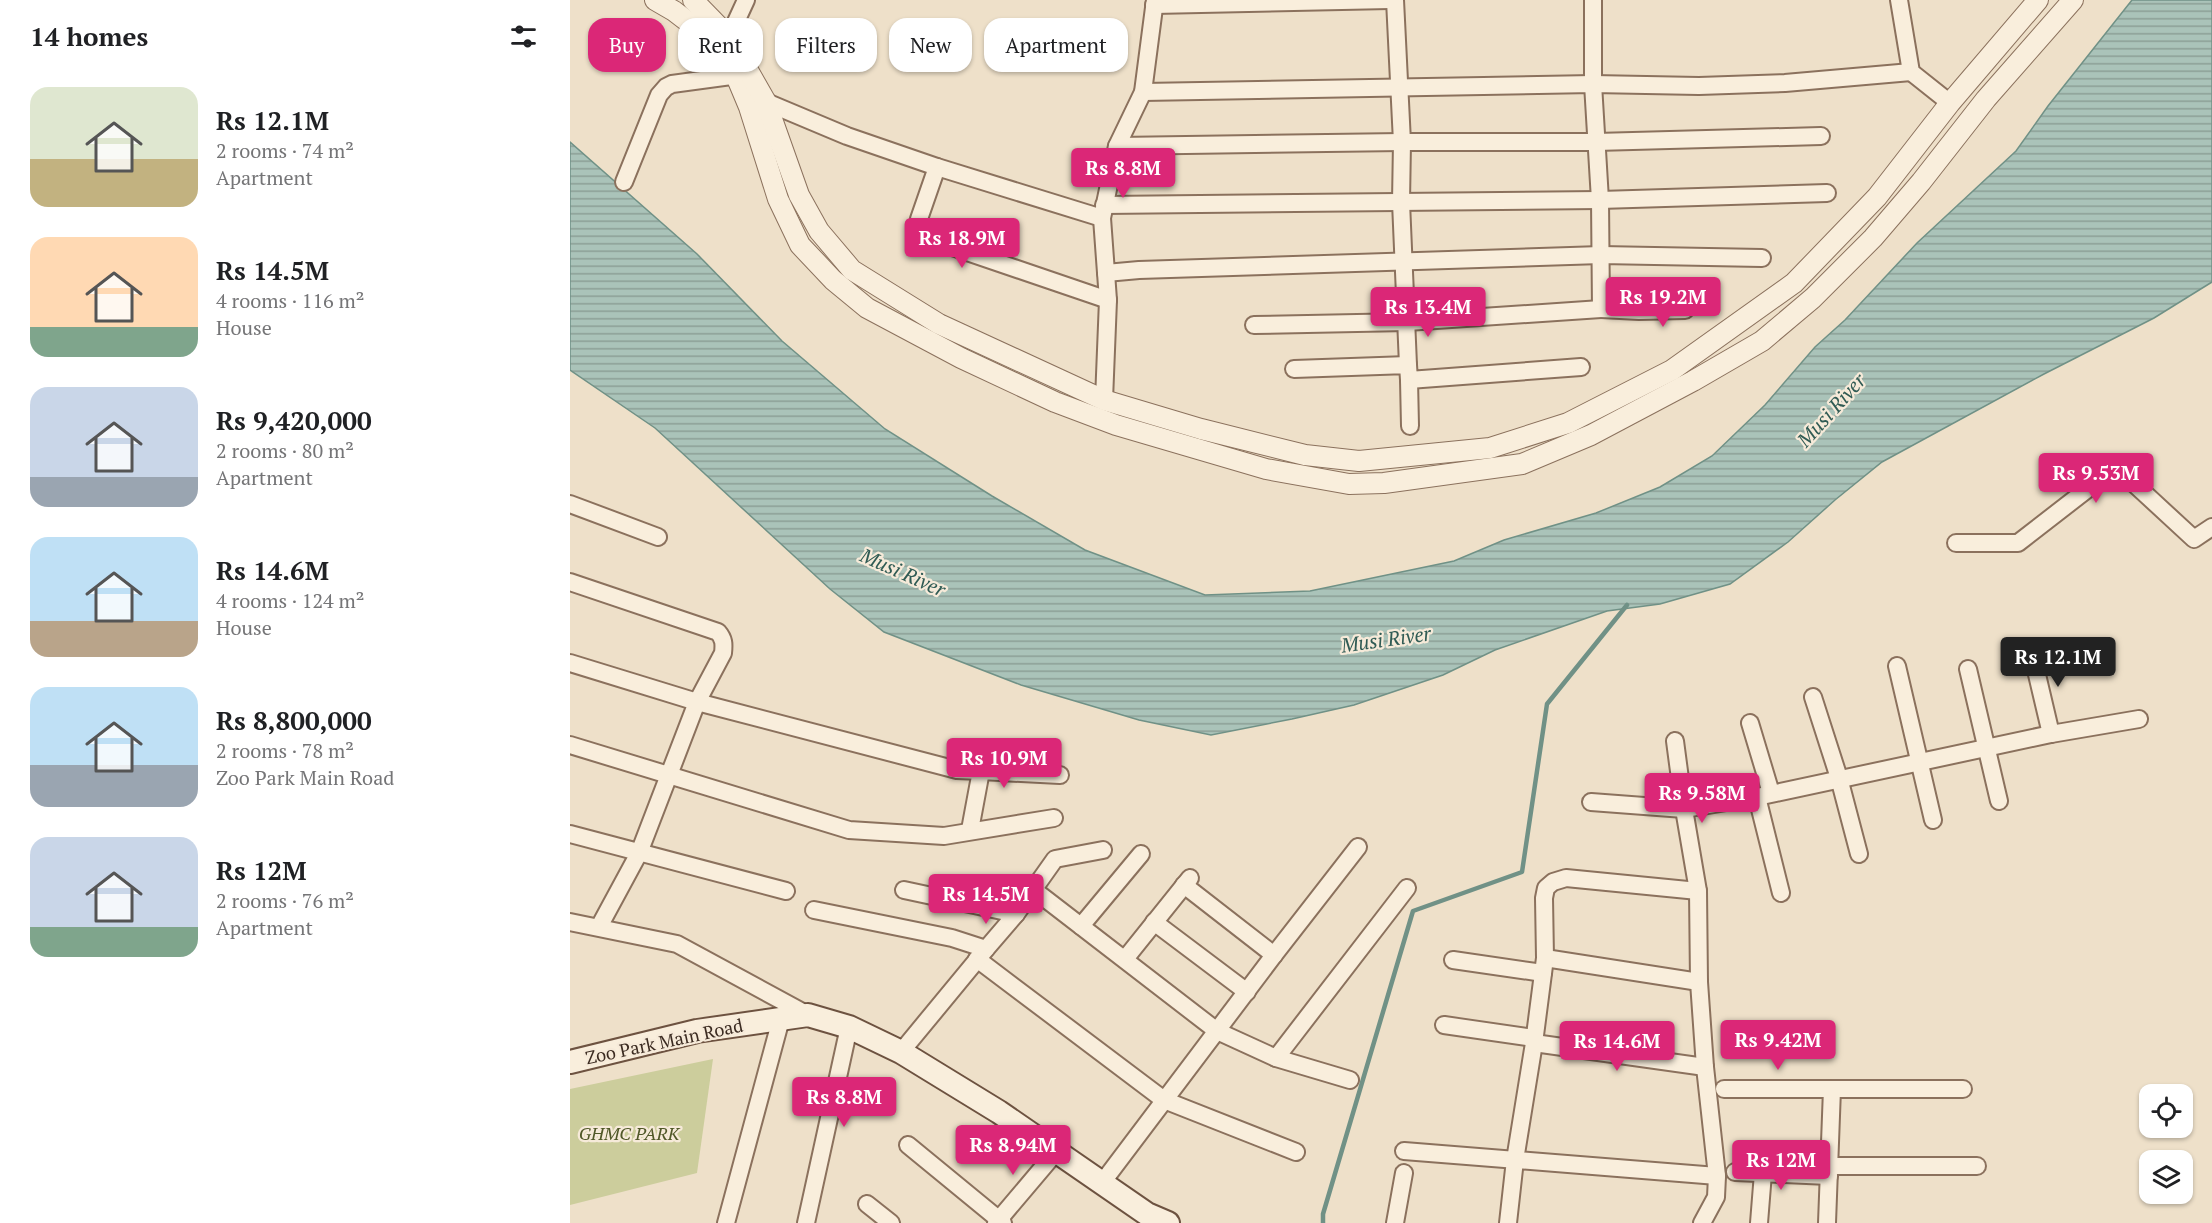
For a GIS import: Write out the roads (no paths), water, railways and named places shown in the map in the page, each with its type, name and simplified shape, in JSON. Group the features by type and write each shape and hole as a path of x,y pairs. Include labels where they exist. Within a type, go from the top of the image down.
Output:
{"main road":[{"name":"Zoo Park Main Road","path":"570,1062 697,1031 808,1015 849,1027 901,1052 999,1112 1147,1214 1168,1223"}],"street":[{"path":"655,0 700,31 766,102 799,195 819,231 852,270 939,324 1104,400 1201,429 1305,455 1359,461 1490,448 1568,423 1672,370 1794,283 1877,197 1950,103 2038,0"},
{"path":"693,0 710,18"},
{"path":"738,18 746,0"},
{"path":"1104,400 1108,300 1103,211 1117,146 1143,92 1155,2 1390,0"},
{"path":"1395,0 1402,142 1401,202 1410,426"},
{"path":"1593,0 1593,84 1600,200 1601,309"},
{"path":"1899,0 1911,72 1950,103"},
{"path":"742,72 749,107 778,199 800,245 833,280 867,308 960,358 1055,402 1116,425 1266,469 1349,484 1384,483 1522,464 1591,435 1693,381 1762,341 1813,298 1873,238 1921,182 1986,99 2073,0"},
{"path":"2005,39 2025,54"},
{"path":"1143,92 1593,84 1699,86 1785,83 1911,72"},
{"path":"624,182 659,95 666,87 672,84 743,75"},
{"path":"766,102 847,136 937,167 1103,211 1827,193"},
{"path":"1117,146 1596,142 1821,136"},
{"path":"937,167 919,219 919,228 926,238 1108,300"},
{"path":"1106,273 1403,260 1601,255 1762,258"},
{"path":"1254,325 1407,322 1601,309 1685,310"},
{"path":"1294,369 1409,373 1581,367"},
{"path":"1956,543 2018,543 2116,467 2194,539 2212,527"},
{"path":"570,504 658,537"},
{"path":"570,582 718,632 723,638 723,653 697,702 639,853 599,927"},
{"path":"2031,650 2051,734"},
{"path":"570,663 697,702 957,770 1060,775"},
{"path":"1896,666 1933,820"},
{"path":"1968,669 2000,801"},
{"path":"1813,697 1839,778 1859,854"},
{"path":"1591,802 1684,809 1764,795 2051,734 2139,719"},
{"path":"1750,723 1781,893"},
{"path":"1674,741 1698,891 1699,982 1705,1067 1718,1176 1716,1197 1702,1223"},
{"path":"570,746 849,830 944,836 1054,818"},
{"path":"970,830 981,771"},
{"path":"570,834 786,891"},
{"path":"1102,1183 1358,847"},
{"path":"901,1052 981,954 1017,914 1055,859 1103,850"},
{"path":"1082,926 1141,854"},
{"path":"1508,1223 1544,965 1546,888 1553,882 1566,878 1698,891"},
{"path":"1125,959 1187,881 1274,955"},
{"path":"1276,1058 1407,888"},
{"path":"904,890 1017,914"},
{"path":"1034,890 1217,1031 1276,1058 1350,1080"},
{"path":"814,910 952,938 981,954 1164,1100 1296,1152"},
{"path":"570,922 677,944 808,1015"},
{"path":"1154,922 1247,992"},
{"path":"1453,960 1544,965 1699,982"},
{"path":"726,1223 781,1019"},
{"path":"1444,1025 1705,1067"},
{"path":"806,1223 849,1027"},
{"path":"1724,1089 1963,1089"},
{"path":"1827,1223 1832,1089"},
{"path":"909,1145 999,1222 1056,1152"},
{"path":"1404,1151 1718,1176"},
{"path":"1736,1172 1977,1166"},
{"path":"1395,1223 1404,1173"},
{"path":"1759,1223 1763,1173"},
{"path":"867,1204 891,1223"}],"water":[{"name":"Musi River","path":"2132,0 2212,0 2212,282 2154,318 2044,374 1882,462 1788,542 1730,584 1660,604 1607,611 1495,650 1443,675 1354,705 1211,735 1139,720 1021,685 884,632 830,589 655,428 570,370 570,142 697,254 782,341 885,429 992,496 1085,550 1205,595 1310,591 1454,561 1504,540 1596,513 1660,487 1712,456 1765,405 1815,347 1845,320 1917,243 2016,151 2048,106"}],"waterway":[{"path":"1323,1223 1323,1214 1413,911 1522,872 1547,704 1627,605"}],"park label":[{"name":"GHMC PARK","path":"629,1133"}]}
